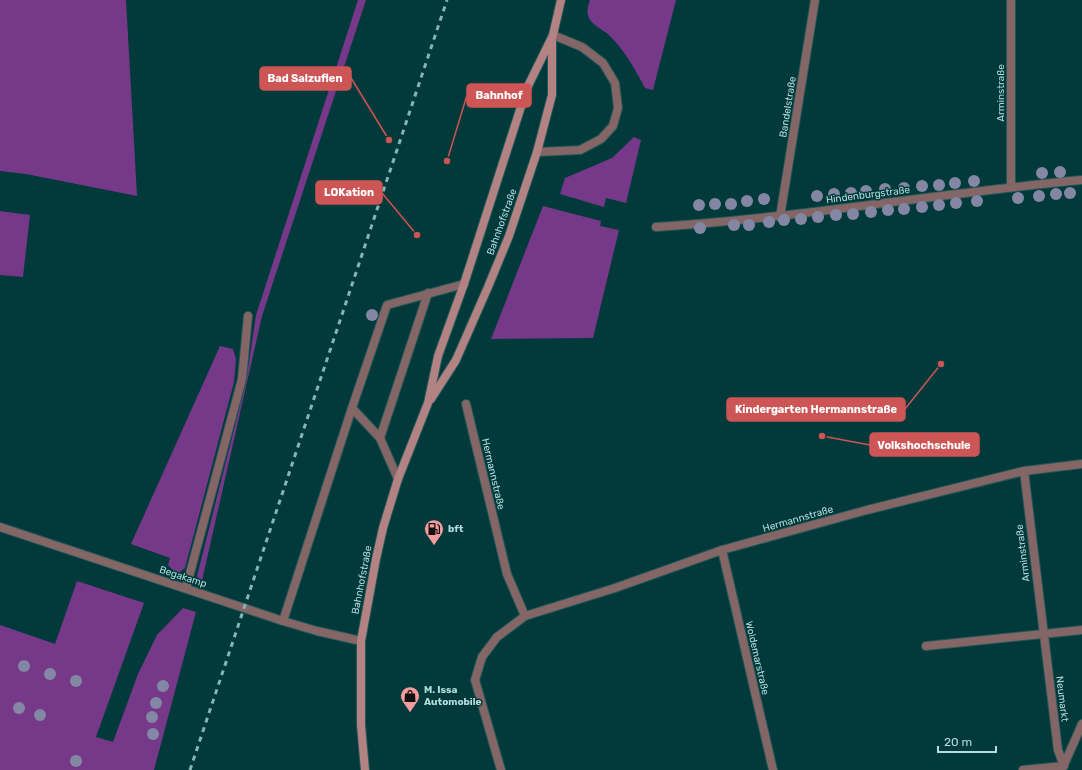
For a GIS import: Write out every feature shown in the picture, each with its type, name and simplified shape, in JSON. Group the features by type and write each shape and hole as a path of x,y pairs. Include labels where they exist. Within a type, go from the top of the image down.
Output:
{"main road":[{"name":"Bahnhofstraße","path":"364,770 360,725 361,641 376,559 398,479 428,403 438,356 464,284 527,88 552,35 561,0"},
{"name":"Bahnhofstraße","path":"428,403 456,360 509,236 537,152 552,95 552,35"}],"street":[{"name":"Bandelstraße","path":"780,216 815,0"},
{"name":"Arminstraße","path":"1010,187 1011,0"},
{"path":"537,152 580,150 601,139 612,126 618,108 615,83 603,64 582,47 552,35"},
{"name":"Hindenburgstraße","path":"656,227 780,216 1010,187 1082,180"},
{"path":"283,621 387,305 464,284"},
{"path":"380,438 428,293"},
{"path":"186,588 242,379 248,316"},
{"name":"Hermannstraße","path":"466,404 507,574 525,616"},
{"path":"352,408 380,438 398,479"},
{"name":"Hermannstraße","path":"502,770 475,680 482,657 497,637 525,616 614,588 722,550 867,510 1024,471 1082,464"},
{"name":"Arminstraße","path":"1024,471 1043,633"},
{"name":"Begakamp","path":"0,527 283,621 317,631 361,641"},
{"name":"Woldemarstraße","path":"722,550 773,770"},
{"path":"926,646 1082,630"},
{"name":"Neumarkt","path":"1043,633 1058,750 1063,768"},
{"path":"1023,770 1063,768 1082,724"}],"shaded area":[{"path":"0,0 126,0 137,196 26,174 0,171"},
{"path":"358,0 366,0 262,316 201,585 197,576 246,382 256,315"},
{"path":"590,0 676,0 653,90 645,88 625,54 610,36 591,21 587,11"},
{"path":"634,137 641,140 626,203 606,198 604,207 560,194 565,178 612,158"},
{"path":"543,206 601,221 600,226 619,230 593,338 491,339"},
{"path":"0,211 30,215 23,277 0,275"},
{"path":"220,346 233,349 236,359 234,382 185,568 177,574 168,565 170,558 131,544"},
{"path":"77,581 144,603 96,737 113,742 138,674 157,635 183,608 196,612 154,770 0,770 0,625 55,644"}],"railway":[{"path":"190,770 447,0"}],"place":[{"name":"Bad Salzuflen","path":"389,140"},
{"name":"Bahnhof","path":"447,161"},
{"name":"LOKation","path":"417,235"},
{"name":"Kindergarten Hermannstraße","path":"941,364"},
{"name":"Volkshochschule","path":"822,436"},
{"name":"bft","path":"434,546"},
{"name":"M. Issa Automobile","path":"410,713"}]}
